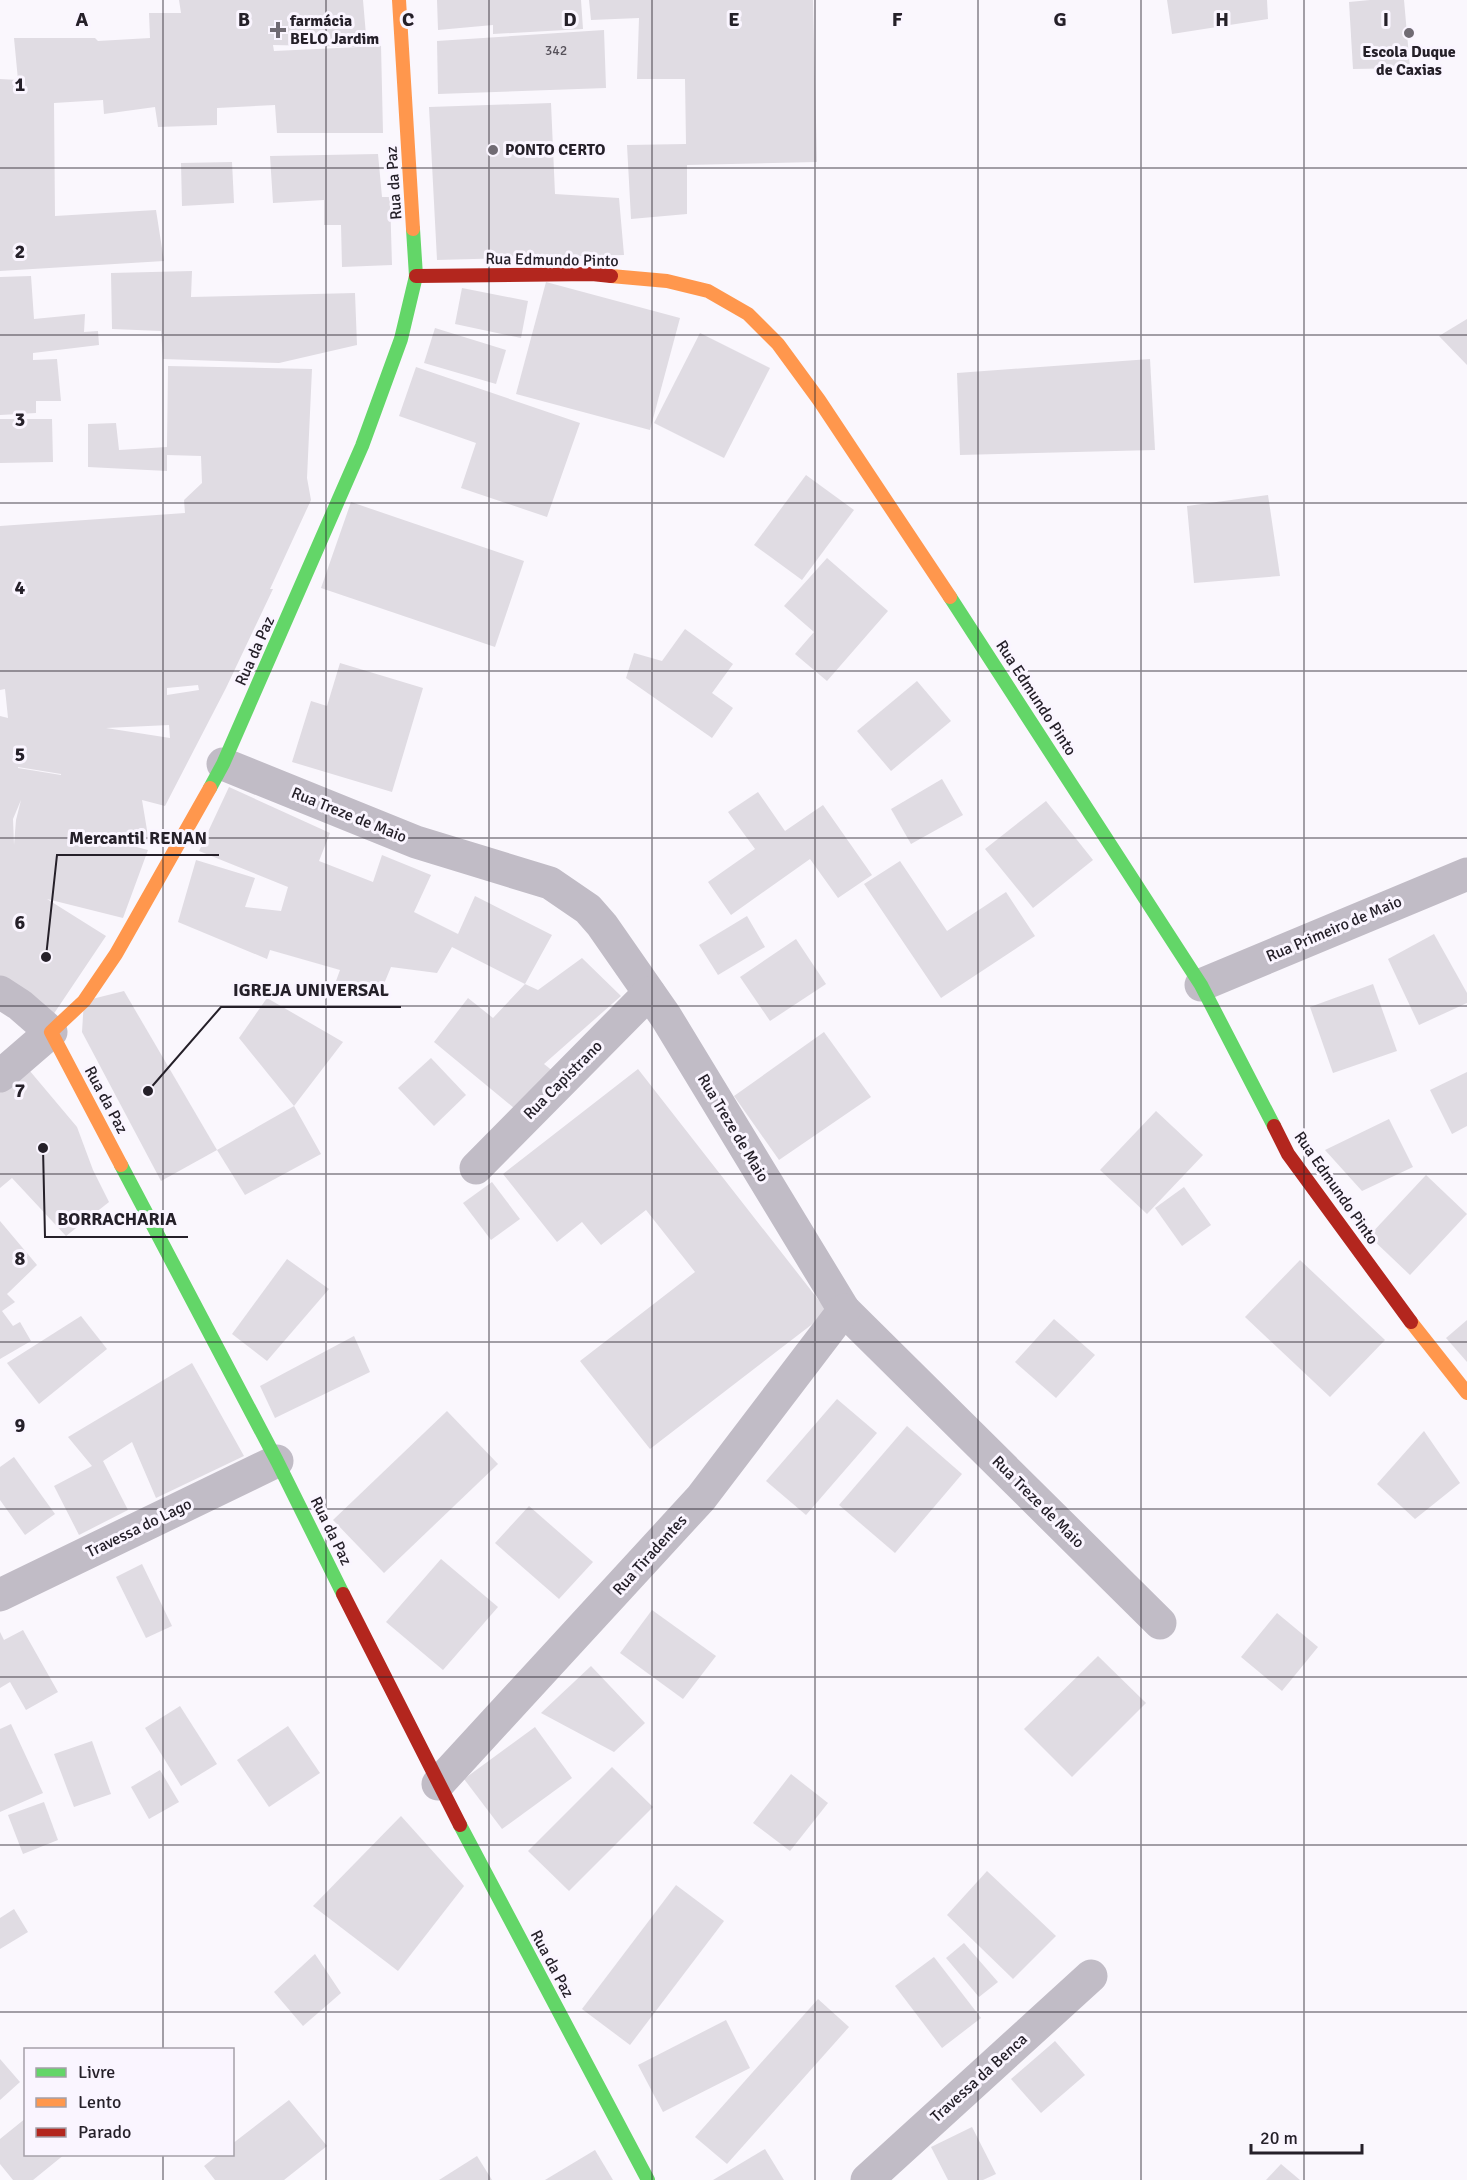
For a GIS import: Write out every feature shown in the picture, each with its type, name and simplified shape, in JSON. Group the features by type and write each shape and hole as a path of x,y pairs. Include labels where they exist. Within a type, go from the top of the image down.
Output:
{"street":[{"name":"Rua da Paz","path":"399,0 416,276 401,339 362,447 223,764 116,954 84,1001 51,1032 277,1461 438,1784 648,2180"},
{"name":"Rua Edmundo Pinto","path":"416,276 592,274 667,281 708,291 748,314 778,344 819,400 1006,681 1202,985 1288,1154 1418,1331 1467,1393"},
{"name":"Rua Treze de Maio","path":"223,764 416,842 550,883 564,890 588,909 602,925 673,1027 844,1310 1160,1623"},
{"name":"Rua Primeiro de Maio","path":"1202,985 1467,874"},
{"path":"0,992 20,1005 51,1032 0,1076"},
{"name":"Rua Capistrano","path":"476,1168 650,993"},
{"name":"Rua Tiradentes","path":"438,1784 701,1498 844,1310"},
{"name":"Travessa do Lago","path":"0,1595 277,1461"},
{"name":"Travessa da Benca","path":"867,2180 1091,1976"}],"building":[{"path":"179,0 363,0 367,47 381,45 383,133 277,133 275,105 217,108 217,125 158,127 155,107 104,114 103,100 54,103 55,216 156,210 164,261 0,271 0,79 18,80 14,38 95,38 98,41 150,38 149,13 181,13","holes":["273,45 359,47 274,51"]},
{"path":"437,0 581,0 583,29 493,34 493,25 438,30"},
{"path":"589,0 813,0 817,162 687,165 687,214 631,219 627,145 686,144 685,79 637,79 639,18 591,20"},
{"path":"1167,0 1267,0 1268,19 1172,34"},
{"path":"1404,0 1410,68 1353,69 1349,2"},
{"path":"604,30 606,88 438,94 437,41"},
{"path":"551,103 555,194 619,198 624,255 437,260 429,107"},
{"path":"378,154 382,197 390,197 392,265 342,267 341,225 324,225 324,200 273,203 270,156"},
{"path":"232,162 234,203 182,206 181,163"},
{"path":"192,271 191,297 355,293 357,345 279,363 163,359 161,331 112,329 111,273"},
{"path":"31,276 34,319 85,314 84,332 98,331 99,345 33,353 33,360 57,359 61,401 36,401 36,413 0,415 0,277"},
{"path":"546,282 680,318 650,430 516,394"},
{"path":"462,288 528,301 521,338 455,324"},
{"path":"1467,319 1467,365 1439,336"},
{"path":"435,328 506,350 496,384 424,363"},
{"path":"700,333 770,368 724,458 654,423"},
{"path":"1150,359 1155,450 960,455 957,373"},
{"path":"168,366 312,369 307,478 311,500 270,589 273,589 226,688 165,806 142,800 149,842 125,844 148,850 123,918 47,899 106,936 53,1015 0,977 0,716 8,718 5,689 0,690 0,526 185,513 184,500 202,483 201,456 167,455 167,471 88,467 88,424 116,423 119,450 167,447","holes":["198,685 199,690 167,695 167,688","169,725 170,738 106,728","18,767 61,775 18,768","21,800 16,820 14,845 13,819"]},
{"path":"416,367 580,423 547,517 461,488 476,443 399,416"},
{"path":"0,419 52,419 53,462 0,463"},
{"path":"806,475 854,510 802,580 754,545"},
{"path":"1268,495 1280,576 1194,583 1187,506"},
{"path":"351,502 524,561 495,647 321,588"},
{"path":"827,558 888,611 827,681 795,654 814,632 784,606"},
{"path":"685,629 733,664 712,693 733,708 712,738 626,678 634,653 662,661"},
{"path":"340,663 423,688 392,792 292,762 311,701 327,706"},
{"path":"917,681 951,721 891,771 857,731"},
{"path":"942,779 963,815 911,844 891,809"},
{"path":"229,787 330,833 319,861 373,882 382,855 431,875 414,912 458,934 475,896 552,935 525,984 452,947 437,973 391,967 381,991 336,981 340,970 270,950 267,959 178,922 196,860 255,878 245,907 281,911 288,887 199,851"},
{"path":"758,792 785,831 823,805 872,875 838,898 810,859 731,915 708,882 755,849 728,812"},
{"path":"1046,801 1093,860 1033,908 985,849"},
{"path":"900,861 947,931 1006,892 1035,936 941,998 864,884"},
{"path":"747,916 765,947 718,975 699,945"},
{"path":"1434,934 1467,993 1467,1003 1419,1025 1388,959"},
{"path":"796,939 826,984 770,1021 740,977"},
{"path":"582,958 621,996 544,1064 554,1072 514,1108 434,1042 468,998 493,1018 525,984 538,990"},
{"path":"1373,984 1397,1051 1333,1073 1310,1007"},
{"path":"124,991 217,1150 161,1181 82,1032 84,1001"},
{"path":"267,998 343,1042 294,1106 239,1038"},
{"path":"824,1032 871,1097 779,1160 734,1096"},
{"path":"431,1058 466,1095 434,1126 398,1088"},
{"path":"24,1064 77,1127 93,1170 109,1202 66,1236 12,1178 0,1188 0,1085"},
{"path":"638,1069 828,1312 650,1449 580,1361 695,1272 646,1210 601,1245 582,1222 557,1242 503,1174"},
{"path":"1467,1072 1467,1126 1452,1134 1430,1090"},
{"path":"294,1106 321,1154 245,1195 217,1150"},
{"path":"1156,1111 1203,1155 1147,1214 1100,1170"},
{"path":"1389,1119 1413,1167 1362,1191 1325,1150"},
{"path":"1426,1175 1467,1214 1410,1275 1369,1236"},
{"path":"492,1182 520,1219 491,1240 463,1203"},
{"path":"1184,1187 1211,1225 1182,1246 1155,1208"},
{"path":"0,1221 37,1265 7,1294 15,1302 2,1311 13,1326 20,1322 31,1341 0,1359"},
{"path":"287,1259 329,1289 267,1361 232,1334"},
{"path":"1300,1260 1385,1340 1330,1397 1245,1317"},
{"path":"81,1316 107,1349 39,1404 7,1363"},
{"path":"1054,1319 1095,1355 1056,1398 1015,1362"},
{"path":"1467,1320 1467,1362 1446,1338"},
{"path":"354,1336 370,1372 275,1418 260,1386"},
{"path":"192,1363 244,1456 156,1498 132,1442 103,1461 128,1510 79,1535 54,1486 92,1466 68,1437"},
{"path":"837,1399 877,1433 806,1515 766,1481"},
{"path":"447,1411 498,1464 384,1573 333,1520"},
{"path":"907,1426 962,1474 895,1553 839,1505"},
{"path":"1424,1431 1460,1483 1415,1519 1377,1484"},
{"path":"14,1457 55,1514 25,1535 0,1500 0,1467"},
{"path":"529,1506 593,1562 559,1599 495,1543"},
{"path":"441,1559 498,1607 443,1670 386,1622"},
{"path":"142,1564 172,1626 146,1638 116,1577"},
{"path":"652,1610 716,1656 683,1699 620,1653"},
{"path":"1277,1613 1318,1647 1282,1691 1241,1657"},
{"path":"23,1630 58,1692 26,1710 10,1682 0,1688 0,1632 4,1640"},
{"path":"1098,1656 1146,1703 1072,1777 1024,1729"},
{"path":"591,1666 645,1723 614,1752 541,1713"},
{"path":"180,1706 217,1764 181,1786 145,1728"},
{"path":"11,1724 43,1793 0,1812 0,1729"},
{"path":"288,1726 320,1773 269,1807 237,1760"},
{"path":"535,1727 572,1778 502,1829 464,1779"},
{"path":"92,1741 111,1794 74,1807 54,1754"},
{"path":"612,1767 653,1807 569,1891 528,1851"},
{"path":"160,1770 179,1802 149,1819 131,1787"},
{"path":"791,1774 828,1803 790,1851 753,1823"},
{"path":"44,1802 58,1840 23,1854 8,1815"},
{"path":"401,1816 464,1886 398,1971 313,1906"},
{"path":"987,1871 1056,1936 1013,1979 947,1915"},
{"path":"676,1885 724,1921 630,2045 582,2009"},
{"path":"14,1909 28,1932 0,1949 0,1918"},
{"path":"964,1943 998,1982 979,1997 946,1958"},
{"path":"315,1954 341,1993 303,2026 274,1992"},
{"path":"934,1957 981,2018 942,2048 895,1986"},
{"path":"818,1999 849,2027 727,2164 695,2137"},
{"path":"726,2020 750,2068 663,2112 638,2065"},
{"path":"1055,2041 1085,2075 1041,2113 1011,2079"},
{"path":"0,2059 20,2082 0,2100"},
{"path":"289,2100 327,2146 284,2180 215,2180 204,2166 216,2156 234,2156 234,2142"},
{"path":"24,2120 24,2156 63,2156 33,2180 13,2180 0,2164 0,2139"},
{"path":"972,2127 996,2174 983,2180 948,2180 931,2147"},
{"path":"765,2149 784,2180 713,2180"},
{"path":"595,2150 613,2180 545,2180"},
{"path":"477,2156 492,2180 439,2180"},
{"path":"1281,2164 1300,2180 1266,2180"}],"traffic: fast":[{"path":"210,788 223,764 362,446 401,339 416,276 413,229"},
{"path":"950,597 1201,985 1274,1126"},
{"path":"121,1165 277,1461 343,1594"},
{"path":"460,1825 648,2180"}],"traffic: slow":[{"path":"399,0 413,229"},
{"path":"611,276 667,281 708,291 748,314 778,344 819,400 950,597"},
{"path":"121,1165 51,1032 84,1001 116,954 210,788"},
{"path":"1411,1322 1467,1393"}],"traffic: jam":[{"path":"416,276 592,274 611,276"},
{"path":"1274,1126 1288,1154 1411,1322"},
{"path":"343,1594 460,1825"}],"place":[{"name":"farmácia BELO Jardim","path":"278,30"},
{"name":"Escola Duque de Caxias","path":"1409,33"},
{"name":"PONTO CERTO","path":"493,150"},
{"name":"Mercantil RENAN","path":"46,957"},
{"name":"IGREJA UNIVERSAL","path":"148,1091"},
{"name":"BORRACHARIA","path":"43,1148"}]}
